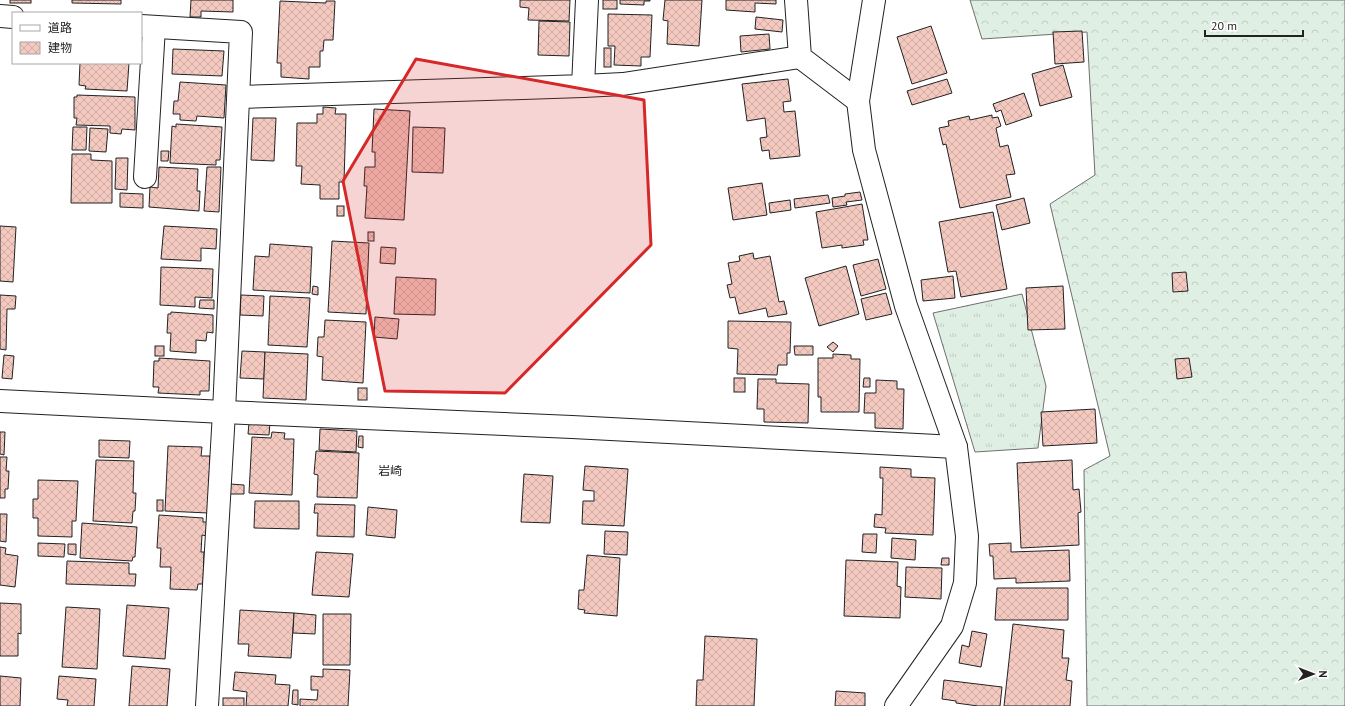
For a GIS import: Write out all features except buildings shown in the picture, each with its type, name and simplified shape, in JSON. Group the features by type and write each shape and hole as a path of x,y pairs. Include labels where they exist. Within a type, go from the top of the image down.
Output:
{"street":[{"path":"583,86 587,0"},
{"path":"796,0 800,57"},
{"path":"874,0 858,101 864,150 906,306 956,447 967,536 965,583 952,626 896,706"},
{"path":"0,16 12,17"},
{"path":"145,177 147,26 241,32 224,412 207,706"},
{"path":"239,97 623,84 800,57 858,101"},
{"path":"0,401 572,427 956,447"}],"highlighted area":[{"path":"416,59 644,100 651,245 505,393 385,391 343,181"}],"green space":[{"path":"970,0 1345,0 1345,706 1087,706 1084,470 1110,456 1050,204 1095,175 1087,32 982,39"},
{"path":"1022,294 1046,386 1038,448 975,452 933,313"}],"district":[{"name":"岩崎","path":"390,471"}]}
